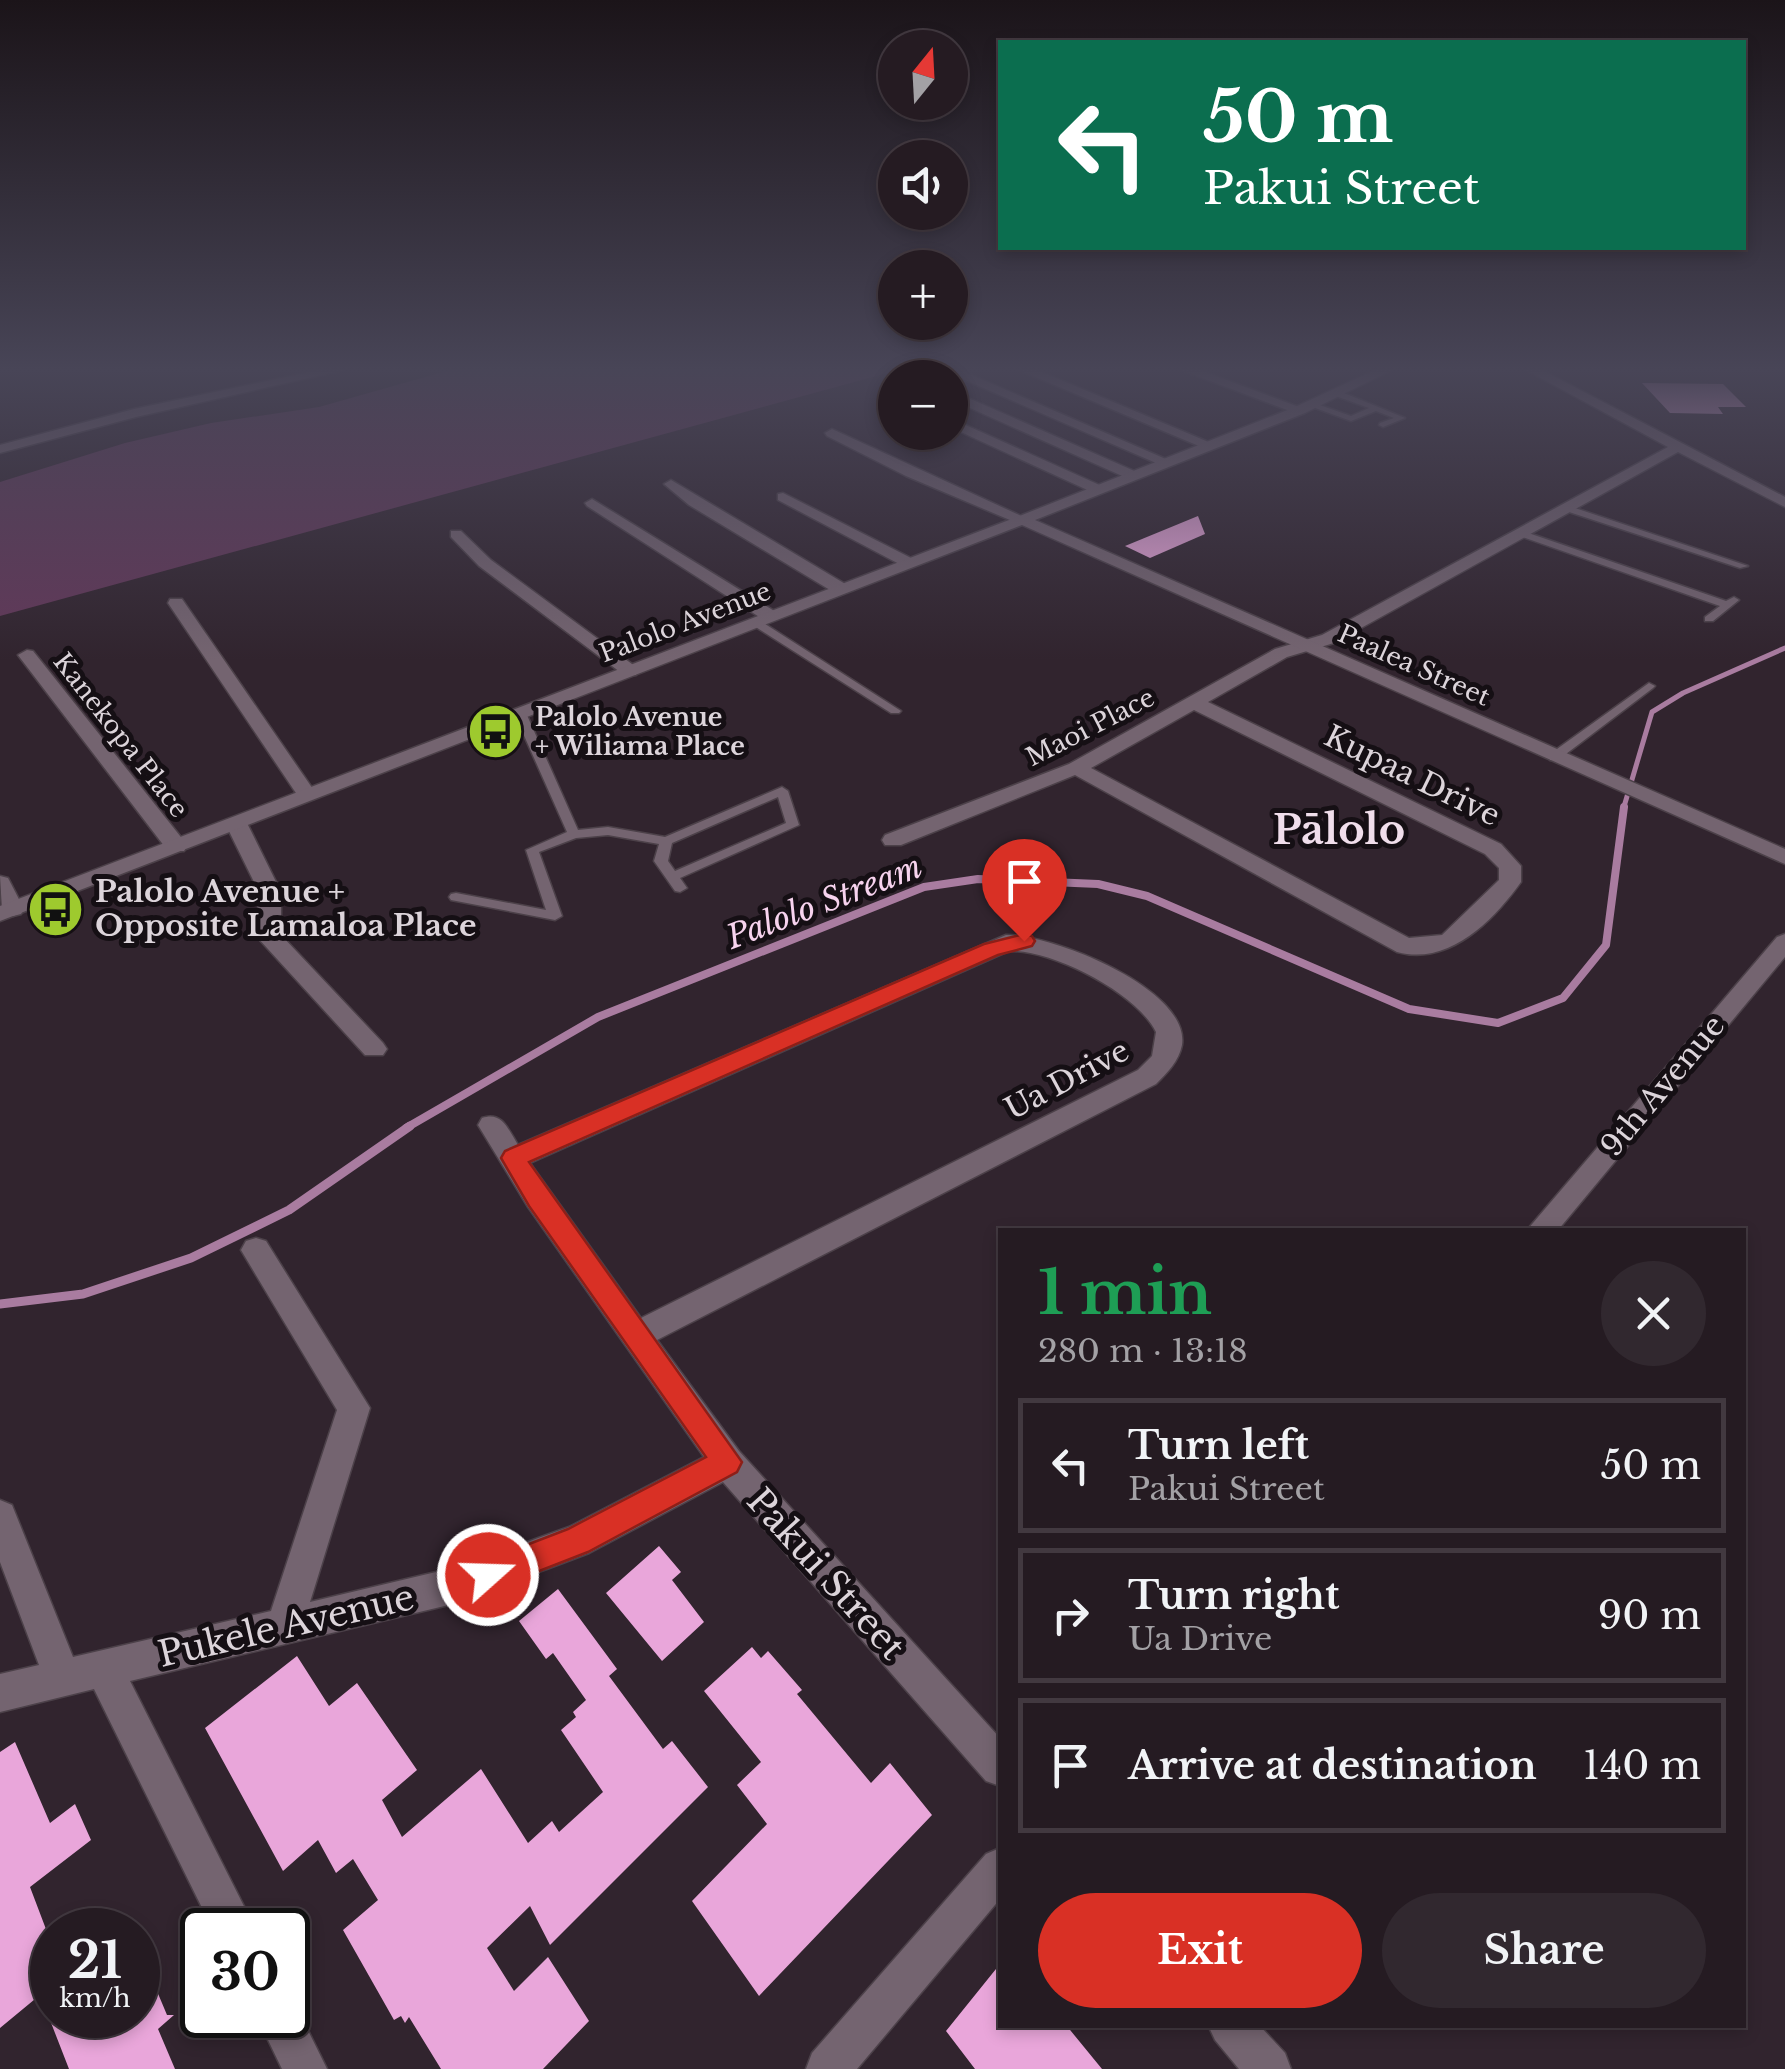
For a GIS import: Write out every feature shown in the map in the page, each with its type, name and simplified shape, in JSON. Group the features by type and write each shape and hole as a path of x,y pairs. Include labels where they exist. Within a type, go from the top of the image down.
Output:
{"street":[{"name":"Paalea Street","path":"898,467 1785,856"},
{"path":"1048,467 1099,490"},
{"path":"1113,467 1134,476"},
{"name":"Palolo Avenue","path":"6,911 1157,467"},
{"name":"Maoi Place","path":"893,840 1076,768 1281,653 1328,639 1642,467"},
{"path":"1715,467 1783,502"},
{"path":"671,484 694,502 842,589"},
{"path":"783,497 909,563"},
{"path":"592,503 762,619"},
{"path":"456,534 484,563 630,671"},
{"path":"176,603 306,796"},
{"name":"Kanekopa Place","path":"27,655 176,846"},
{"name":"Kupaa Drive","path":"1076,768 1405,946 1438,945 1450,940 1510,882 1510,866 1493,848 1193,702"},
{"path":"236,823 270,892 269,936 374,1049"},
{"path":"0,884 6,911"},
{"name":"Ua Drive","path":"514,1158 1006,944 1024,941 1060,952 1142,996 1165,1022 1170,1047 1160,1066 1147,1077 638,1335"},
{"name":"9th Avenue","path":"1543,1228 1785,942"},
{"name":"Pakui Street","path":"492,1126 538,1199 727,1462 998,1765"},
{"path":"256,1250 354,1408 284,1626"},
{"name":"Pukele Avenue","path":"0,1693 458,1585 519,1565 638,1511 727,1462"},
{"path":"0,1517 63,1678"},
{"path":"104,1668 224,1908"},
{"path":"828,2069 998,1870"},
{"path":"1233,2028 1269,2069"},
{"path":"289,2038 304,2069"}],"lane":[{"path":"1566,508 1743,566"},
{"path":"1520,533 1732,602 1708,618"},
{"path":"762,619 895,711"},
{"path":"1554,757 1648,686"},
{"path":"520,714 574,834"},
{"path":"456,897 555,916 532,850 574,834 608,831 666,841 782,791 794,826 676,882 661,861 666,841"}],"shaded area":[{"path":"50,467 546,467 0,616 0,482"}],"building":[{"path":"1198,516 1205,534 1150,558 1125,546"},
{"path":"659,1546 681,1572 672,1580 704,1622 662,1661 606,1593"},
{"path":"558,1589 617,1669 609,1676 663,1749 672,1741 708,1787 550,1945 530,1906 487,1948 514,1991 548,1957 589,2021 543,2069 441,2069 409,2017 405,2023 401,2016 394,2020 343,1930 378,1900 353,1859 336,1873 318,1840 283,1871 205,1728 297,1656 329,1706 357,1683 417,1770 382,1800 402,1837 481,1769 528,1843 552,1821 559,1832 603,1792 561,1730 576,1717 573,1712 586,1700 553,1653 546,1659 519,1621"},
{"path":"752,1647 761,1658 768,1651 802,1690 797,1694 871,1783 890,1763 932,1815 759,1996 692,1901 767,1824 737,1785 761,1762 704,1691"},
{"path":"15,1742 50,1823 75,1804 91,1840 30,1887 38,1908 30,1908 30,2003 0,2028 0,1752"},
{"path":"998,1966 998,2028 1068,2028 1102,2069 975,2069 946,2031"},
{"path":"160,1998 167,2015 174,2015 160,2027"},
{"path":"160,2034 175,2069 69,2069 57,2038 160,2038"}],"waterway":[{"name":"Palolo Stream","path":"1623,810 1652,712 1683,693 1785,648"},
{"name":"Palolo Stream","path":"406,1128 598,1017 924,887 978,879 1098,884 1147,896 1409,1009 1498,1023 1563,998 1606,945 1624,807"},
{"name":"Palolo Stream","path":"0,1304 83,1294 191,1258 289,1210 410,1126"}],"place":[{"name":"Palolo Avenue + Wiliama Place","path":"496,731"},
{"name":"Palolo Avenue + Opposite Lamaloa Place","path":"56,909"}],"district":[{"name":"Pālolo","path":"1339,830"}],"route":[{"path":"488,1575 577,1541 727,1462 538,1199 514,1158 992,949 1024,941"}]}
